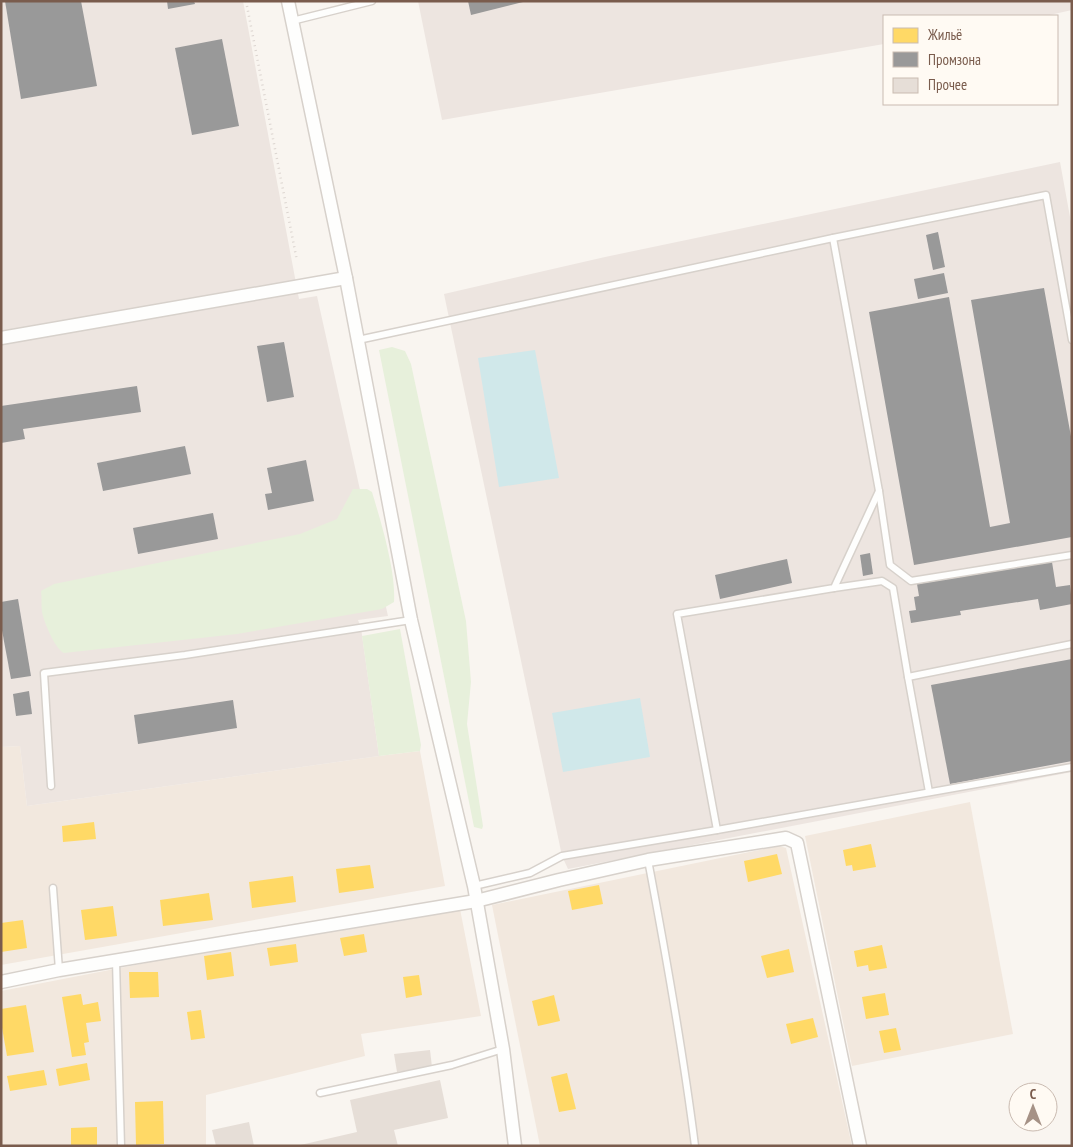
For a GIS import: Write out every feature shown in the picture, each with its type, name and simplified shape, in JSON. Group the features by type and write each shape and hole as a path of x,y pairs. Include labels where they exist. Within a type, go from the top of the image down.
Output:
{"street":[{"path":"288,1 346,278 411,620 474,886 503,1049 515,1146"},
{"path":"1,338 346,278"},
{"path":"1,982 59,970 476,901 648,860 786,838 797,843 860,1146"}],"lane":[{"path":"292,21 372,1"},
{"path":"358,340 833,238 1046,195 1072,340"},
{"path":"833,238 879,491 890,565 911,581 1072,555"},
{"path":"834,588 879,491"},
{"path":"717,830 677,614 882,581 893,588 929,792"},
{"path":"51,786 44,673 185,655 411,620"},
{"path":"908,677 1072,644"},
{"path":"474,886 530,873 562,856 1072,767"},
{"path":"648,860 666,952 688,1085 695,1146"},
{"path":"53,888 59,970"},
{"path":"116,961 121,1146"},
{"path":"320,1093 452,1065 503,1049"}],"path":[{"path":"246,1 297,261"}],"shaded area":[{"path":"1,1 243,1 299,299 317,296 388,616 358,620 361,628 379,756 27,806 20,746 1,747"},
{"path":"418,1 1072,1 1072,10 1050,15 883,15 883,44 442,120"},
{"path":"1060,162 1072,228 1072,772 568,869 562,856 444,294 605,257"},
{"path":"20,746 27,806 420,751 445,886 1,965 1,747"},
{"path":"970,802 1013,1034 852,1066 805,836"},
{"path":"779,846 786,848 852,1146 540,1146 492,905"},
{"path":"460,909 481,1016 361,1034 365,1056 206,1095 206,1146 1,1146 1,991 187,955"}],"green space":[{"path":"392,347 405,351 411,364 466,621 471,682 467,724 482,829 474,827 379,350"},
{"path":"353,489 367,489 372,492 380,517 393,576 394,590 394,602 382,609 237,634 64,653 50,635 42,612 41,591 54,584 300,534 337,519"},
{"path":"400,629 421,745 420,751 379,756 362,636"}],"water":[{"path":"535,350 559,478 499,487 478,358"},
{"path":"640,698 650,757 563,772 552,713"}],"building: Жильё":[{"path":"94,822 96,839 63,842 62,826"},
{"path":"871,844 876,867 853,871 852,865 846,866 843,850"},
{"path":"777,854 782,874 748,882 744,861"},
{"path":"370,865 374,888 339,893 336,869"},
{"path":"293,876 296,902 252,908 249,882"},
{"path":"599,885 603,904 572,910 568,891"},
{"path":"209,893 213,920 163,926 160,900"},
{"path":"113,906 117,936 85,940 81,910"},
{"path":"23,920 27,948 1,952 1,923"},
{"path":"364,934 367,952 344,956 340,938"},
{"path":"296,944 298,962 270,966 267,948"},
{"path":"882,945 887,968 869,971 868,965 857,967 854,951"},
{"path":"789,949 794,972 767,978 761,956"},
{"path":"231,952 234,976 207,980 204,956"},
{"path":"129,972 158,972 159,997 130,998"},
{"path":"419,975 422,995 406,998 403,977"},
{"path":"885,993 889,1015 866,1019 862,997"},
{"path":"81,994 83,1005 98,1002 101,1021 86,1023 89,1042 84,1043 86,1055 72,1057 62,997"},
{"path":"554,995 560,1021 538,1026 532,1001"},
{"path":"26,1005 34,1052 7,1056 1,1022 1,1009"},
{"path":"201,1010 205,1038 191,1040 187,1012"},
{"path":"813,1018 818,1037 791,1044 786,1024"},
{"path":"896,1028 901,1050 884,1053 879,1031"},
{"path":"87,1063 90,1080 59,1086 56,1069"},
{"path":"44,1070 47,1085 10,1091 7,1076"},
{"path":"567,1073 576,1109 559,1112 551,1077"},
{"path":"163,1101 164,1144 136,1145 135,1102"},
{"path":"97,1127 97,1146 71,1146 71,1128"}],"building: Промзона":[{"path":"5,1 81,1 97,86 21,99"},
{"path":"167,1 194,1 195,4 168,9"},
{"path":"468,1 522,1 523,2 471,15"},
{"path":"222,39 239,126 192,135 175,48"},
{"path":"938,232 945,267 933,270 926,235"},
{"path":"944,273 948,293 918,299 914,279"},
{"path":"1044,288 1072,442 1072,537 914,565 869,312 949,297 990,527 1010,523 971,300"},
{"path":"284,342 294,397 267,402 257,346"},
{"path":"137,386 141,412 23,429 25,439 1,443 1,406"},
{"path":"185,446 191,474 103,491 97,463"},
{"path":"306,460 314,501 268,510 265,494 272,493 267,468"},
{"path":"213,513 218,539 138,554 133,528"},
{"path":"870,553 873,574 863,576 860,555"},
{"path":"787,559 792,583 720,599 715,575"},
{"path":"1052,562 1056,587 1070,585 1072,604 1040,610 1038,599 960,611 961,615 911,623 909,611 916,610 914,597 919,596 917,584"},
{"path":"18,599 31,676 11,679 1,625 1,602"},
{"path":"1072,659 1072,761 950,784 931,685"},
{"path":"29,691 32,714 16,716 13,694"},
{"path":"233,700 237,728 138,744 134,715"}],"building: Прочее":[{"path":"430,1050 432,1067 397,1072 394,1054"},
{"path":"440,1080 448,1118 394,1130 398,1146 296,1146 357,1132 350,1100"},
{"path":"249,1122 254,1146 216,1146 212,1130"}]}
